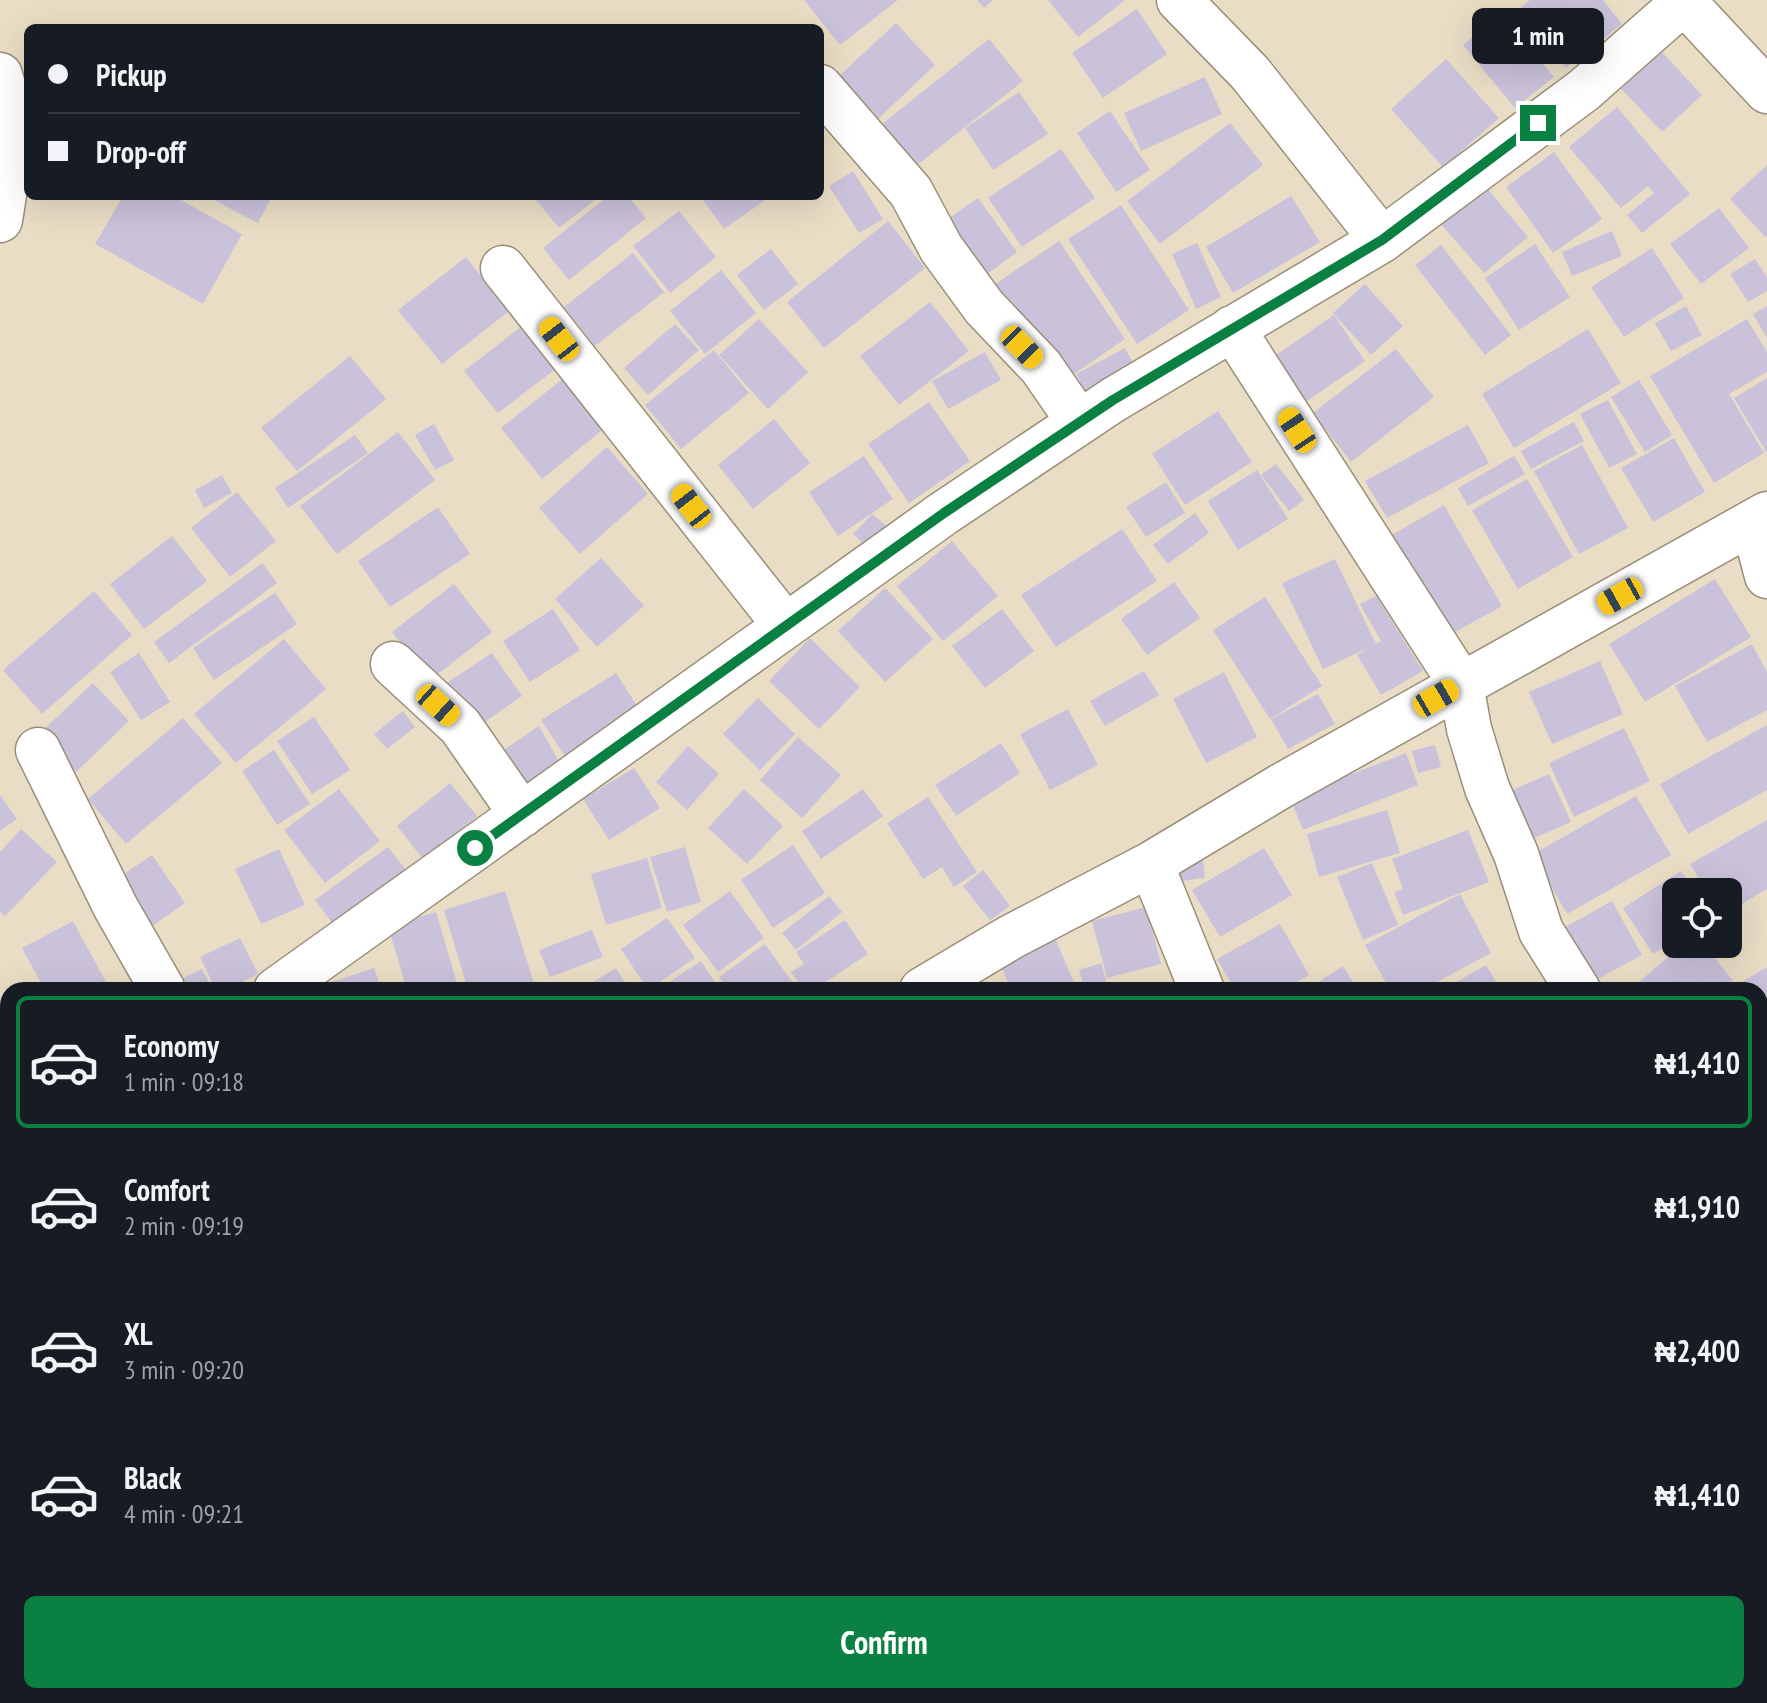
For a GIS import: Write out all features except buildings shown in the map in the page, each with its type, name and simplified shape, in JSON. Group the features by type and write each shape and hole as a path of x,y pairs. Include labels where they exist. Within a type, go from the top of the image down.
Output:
{"street":[{"path":"1179,0 1250,73 1382,240"},
{"path":"287,982 944,513 1079,422 1382,240 1584,90 1670,6 1767,91"},
{"path":"0,75 11,127 8,173 0,220"},
{"path":"824,92 911,192 941,248 984,307 1041,367 1079,422"},
{"path":"503,268 785,625"},
{"path":"1232,328 1461,684 1469,729 1487,788 1516,854 1541,931 1573,982"},
{"path":"935,982 1011,937 1151,864 1281,786 1760,518 1767,576"},
{"path":"393,664 460,726 522,815"},
{"path":"38,750 116,908 158,982"},
{"path":"1151,864 1199,982"}],"route":[{"path":"475,848 944,513 1113,400 1382,240 1538,123"}]}
